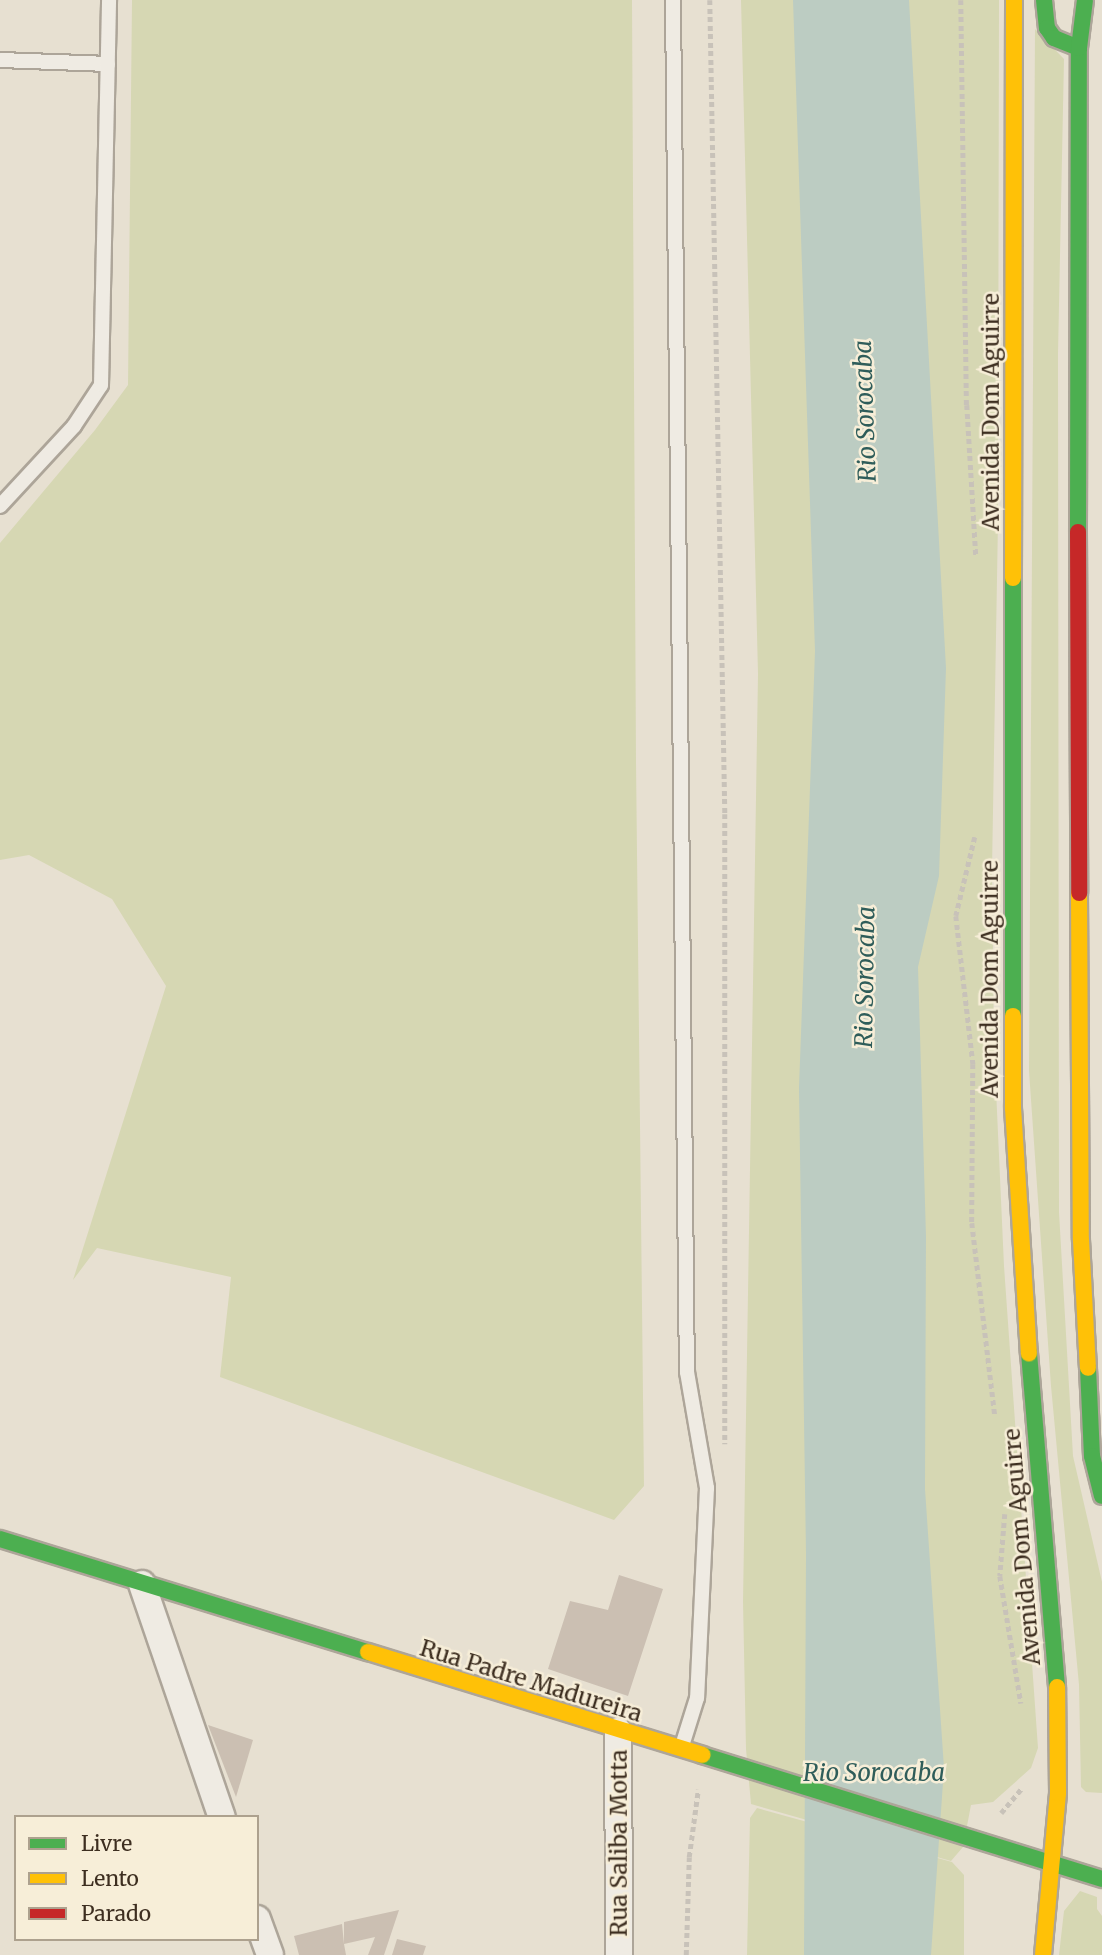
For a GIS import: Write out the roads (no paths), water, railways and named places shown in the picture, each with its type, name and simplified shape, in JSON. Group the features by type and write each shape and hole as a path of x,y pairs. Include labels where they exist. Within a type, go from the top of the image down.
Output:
{"main road":[{"name":"Avenida Dom Aguirre","path":"1014,0 1013,1108 1033,1413 1060,1716 1058,1793 1042,1955"},
{"path":"1044,0 1047,28 1054,38 1060,43 1085,49"},
{"path":"1085,0 1077,714 1081,1240 1092,1456 1102,1496"},
{"path":"1080,336 1096,358"},
{"name":"Rua Padre Madureira","path":"0,1539 1102,1879"}],"street":[{"path":"142,1584 221,1815"},
{"name":"Rua Saliba Motta","path":"618,1731 619,1955"},
{"path":"259,1925 270,1955"}],"lane":[{"path":"0,506 74,426 101,385 109,0"},
{"path":"673,0 687,1372 706,1488 698,1698 680,1750"},
{"path":"0,60 108,64"}],"water":[{"name":"Rio Sorocaba","path":"793,0 909,0 946,668 939,876 918,967 926,1236 925,1489 944,1768 931,1955 804,1955 806,1554 799,1088 815,651"}]}
